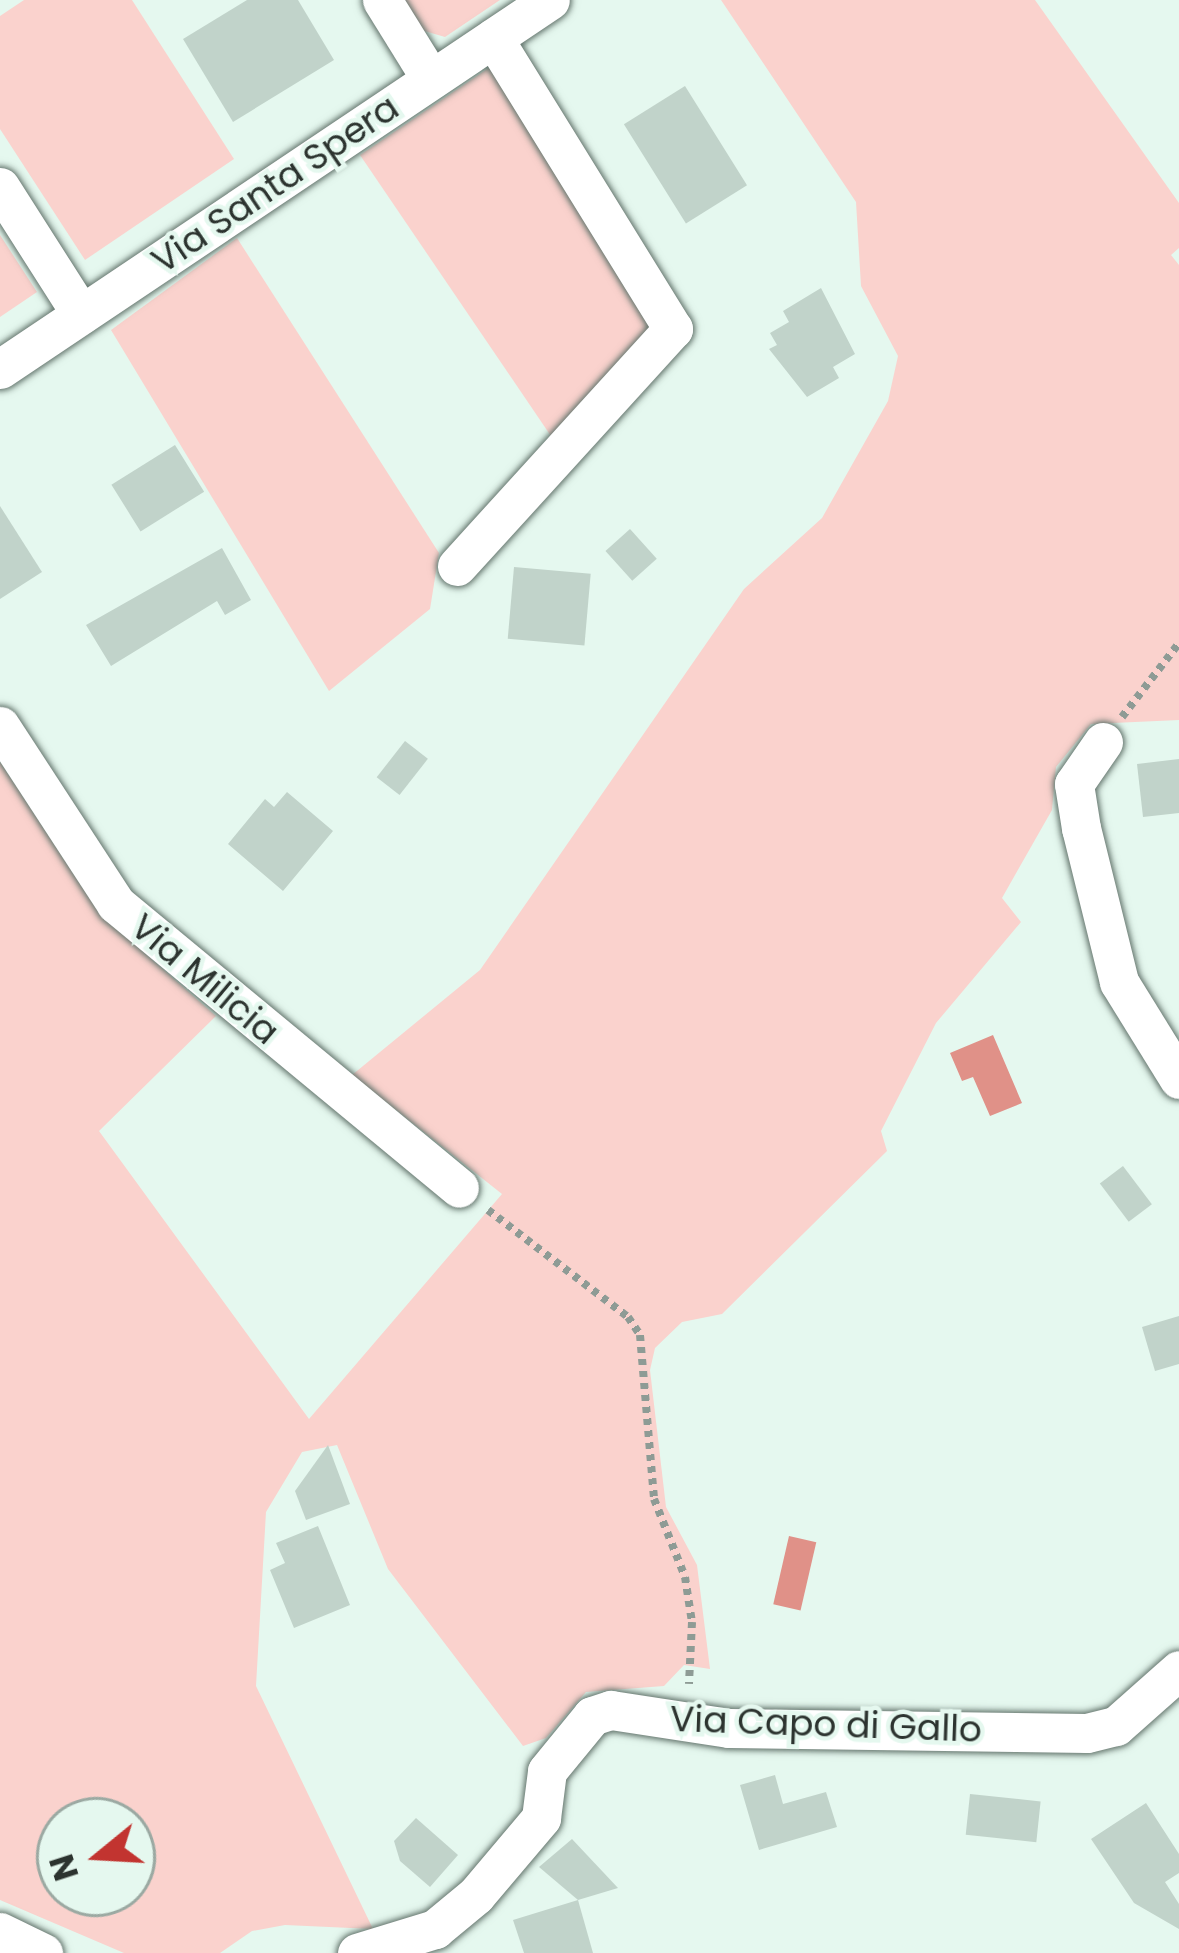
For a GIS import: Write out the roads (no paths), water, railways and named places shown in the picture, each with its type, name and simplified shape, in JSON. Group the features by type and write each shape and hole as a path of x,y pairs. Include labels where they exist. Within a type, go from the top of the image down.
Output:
{"street":[{"path":"382,0 431,79"},
{"name":"Via Santa Spera","path":"0,369 550,0"},
{"path":"457,566 673,328 493,38"},
{"path":"0,188 81,314"},
{"name":"Via Milicia","path":"0,726 116,904 459,1188"},
{"path":"1102,742 1074,784 1081,828 1119,982 1179,1079"},
{"name":"Via Capo di Gallo","path":"357,1953 435,1929 476,1895 541,1818 547,1771 576,1727 611,1710 683,1721 1087,1733 1116,1726 1179,1670"},
{"path":"0,1932 44,1953"}]}
